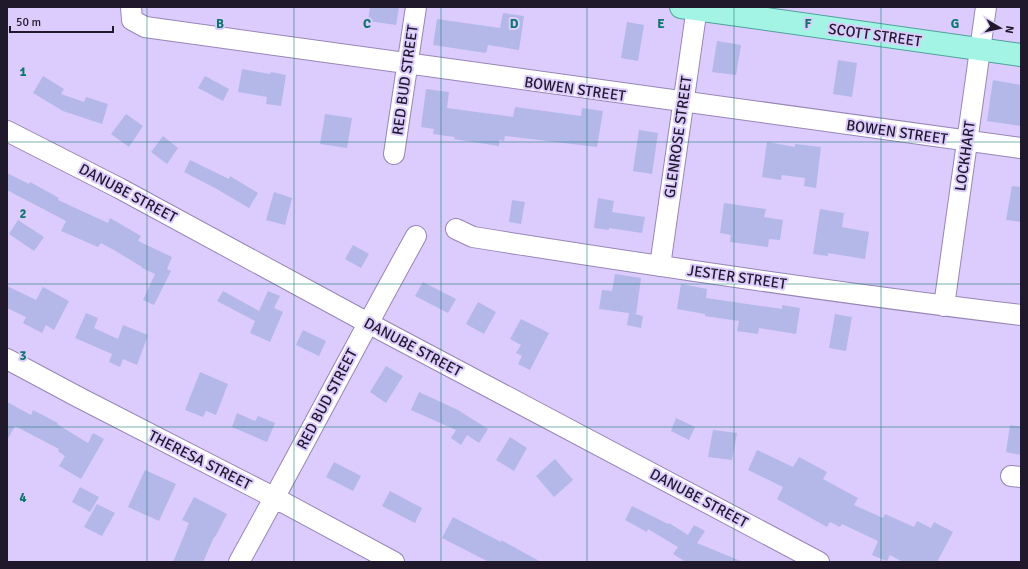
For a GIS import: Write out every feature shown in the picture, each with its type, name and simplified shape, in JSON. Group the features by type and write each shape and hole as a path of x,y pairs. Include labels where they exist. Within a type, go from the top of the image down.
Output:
{"main road":[{"name":"SCOTT STREET","path":"692,8 1021,55"}],"street":[{"name":"RED BUD STREET","path":"394,154 416,7"},
{"name":"LOCKHART","path":"944,306 986,7"},
{"name":"GLENROSE STREET","path":"660,266 683,103 692,8"},
{"name":"BOWEN STREET","path":"132,14 145,27 683,103 1021,148"},
{"name":"DANUBE STREET","path":"7,131 119,188 368,323 819,562"},
{"name":"JESTER STREET","path":"456,229 473,237 660,266 944,306 1021,315"},
{"name":"RED BUD STREET","path":"239,562 416,236"},
{"name":"THERESA STREET","path":"7,359 275,498 394,562"}],"building":[{"path":"370,7 399,7 396,25 368,21"},
{"path":"503,13 524,16 519,50 488,45 486,53 433,45 437,19 500,28"},
{"path":"627,22 644,25 638,61 621,58"},
{"path":"717,41 741,45 736,75 712,72"},
{"path":"838,60 857,63 852,97 833,94"},
{"path":"242,69 286,75 281,106 266,104 267,97 238,92"},
{"path":"43,76 64,89 61,94 84,102 86,97 108,104 102,124 63,111 33,93"},
{"path":"205,76 229,89 223,101 198,88"},
{"path":"993,80 1021,85 1021,126 987,121"},
{"path":"426,89 449,92 447,108 513,117 515,107 581,116 582,108 603,111 597,147 505,136 504,141 499,140 499,146 433,134 434,129 421,127"},
{"path":"126,114 143,126 129,147 111,134"},
{"path":"325,114 352,118 347,148 320,144"},
{"path":"639,130 658,133 652,174 633,171"},
{"path":"163,136 178,148 167,164 151,152"},
{"path":"767,142 795,147 795,144 821,147 816,188 804,186 805,178 782,175 781,180 762,177"},
{"path":"190,160 229,179 230,176 258,193 249,208 184,172"},
{"path":"7,173 29,184 30,182 59,198 58,200 108,223 110,218 141,236 138,241 172,257 167,269 171,271 154,305 143,300 155,274 142,268 101,243 98,247 61,231 66,221 7,190"},
{"path":"1012,186 1021,187 1021,222 1006,220"},
{"path":"274,192 292,198 285,225 266,220"},
{"path":"598,198 614,201 612,212 645,217 642,233 609,228 609,230 594,228"},
{"path":"512,200 525,202 521,224 509,222"},
{"path":"724,203 766,209 764,217 783,220 780,240 769,239 768,247 730,242 731,235 720,233"},
{"path":"820,209 844,213 842,227 869,232 865,259 828,253 828,256 813,254"},
{"path":"18,220 44,237 34,251 9,234"},
{"path":"353,245 369,254 361,268 345,259"},
{"path":"615,274 641,278 636,314 599,309 602,290 612,291"},
{"path":"423,282 456,299 448,313 415,296"},
{"path":"681,284 707,289 706,298 782,309 782,305 800,308 796,334 759,328 758,334 737,331 739,321 705,316 705,314 677,309"},
{"path":"7,286 36,300 43,287 69,301 54,330 46,325 42,333 23,323 26,317 7,308"},
{"path":"223,291 259,311 268,291 280,296 274,308 283,312 270,342 250,333 255,321 217,301"},
{"path":"478,302 496,312 484,334 466,324"},
{"path":"86,313 98,318 94,328 118,339 123,325 148,335 137,365 123,359 120,367 109,362 112,354 75,338"},
{"path":"629,313 643,316 641,328 627,325"},
{"path":"835,314 852,317 846,351 829,348"},
{"path":"521,319 549,333 530,370 518,364 522,356 516,353 521,345 510,339"},
{"path":"303,330 326,341 319,356 296,345"},
{"path":"386,366 403,376 386,403 370,392"},
{"path":"200,372 228,384 216,415 206,411 203,417 185,410"},
{"path":"419,392 458,410 488,429 479,443 467,435 461,445 451,438 456,430 411,410"},
{"path":"7,402 31,415 33,410 58,423 57,424 88,443 93,433 104,439 81,479 59,466 65,456 58,451 59,449 15,426 7,440"},
{"path":"237,413 255,421 258,416 275,423 267,442 232,427"},
{"path":"676,418 695,427 689,440 671,431"},
{"path":"1010,425 1021,427 1021,455 1006,452"},
{"path":"713,430 737,433 732,460 708,457"},
{"path":"510,437 527,448 514,471 496,460"},
{"path":"757,450 793,467 799,457 827,472 823,479 858,498 854,505 883,518 885,514 914,527 917,521 931,528 934,522 953,532 937,562 903,562 890,555 887,561 872,555 878,541 842,524 840,527 830,522 827,527 777,499 783,487 748,470"},
{"path":"555,459 573,480 554,497 536,476"},
{"path":"334,462 361,476 353,491 326,477"},
{"path":"145,470 176,484 159,521 128,507"},
{"path":"80,487 99,497 90,512 72,502"},
{"path":"390,491 422,508 415,523 382,506"},
{"path":"194,497 227,514 214,537 203,562 173,562 189,523 182,520"},
{"path":"97,504 115,513 102,536 84,527"},
{"path":"632,506 668,524 669,523 688,535 694,525 705,531 697,543 743,562 686,562 673,554 678,547 648,529 647,532 625,520"},
{"path":"453,517 501,542 501,540 541,562 489,562 442,538"}]}
